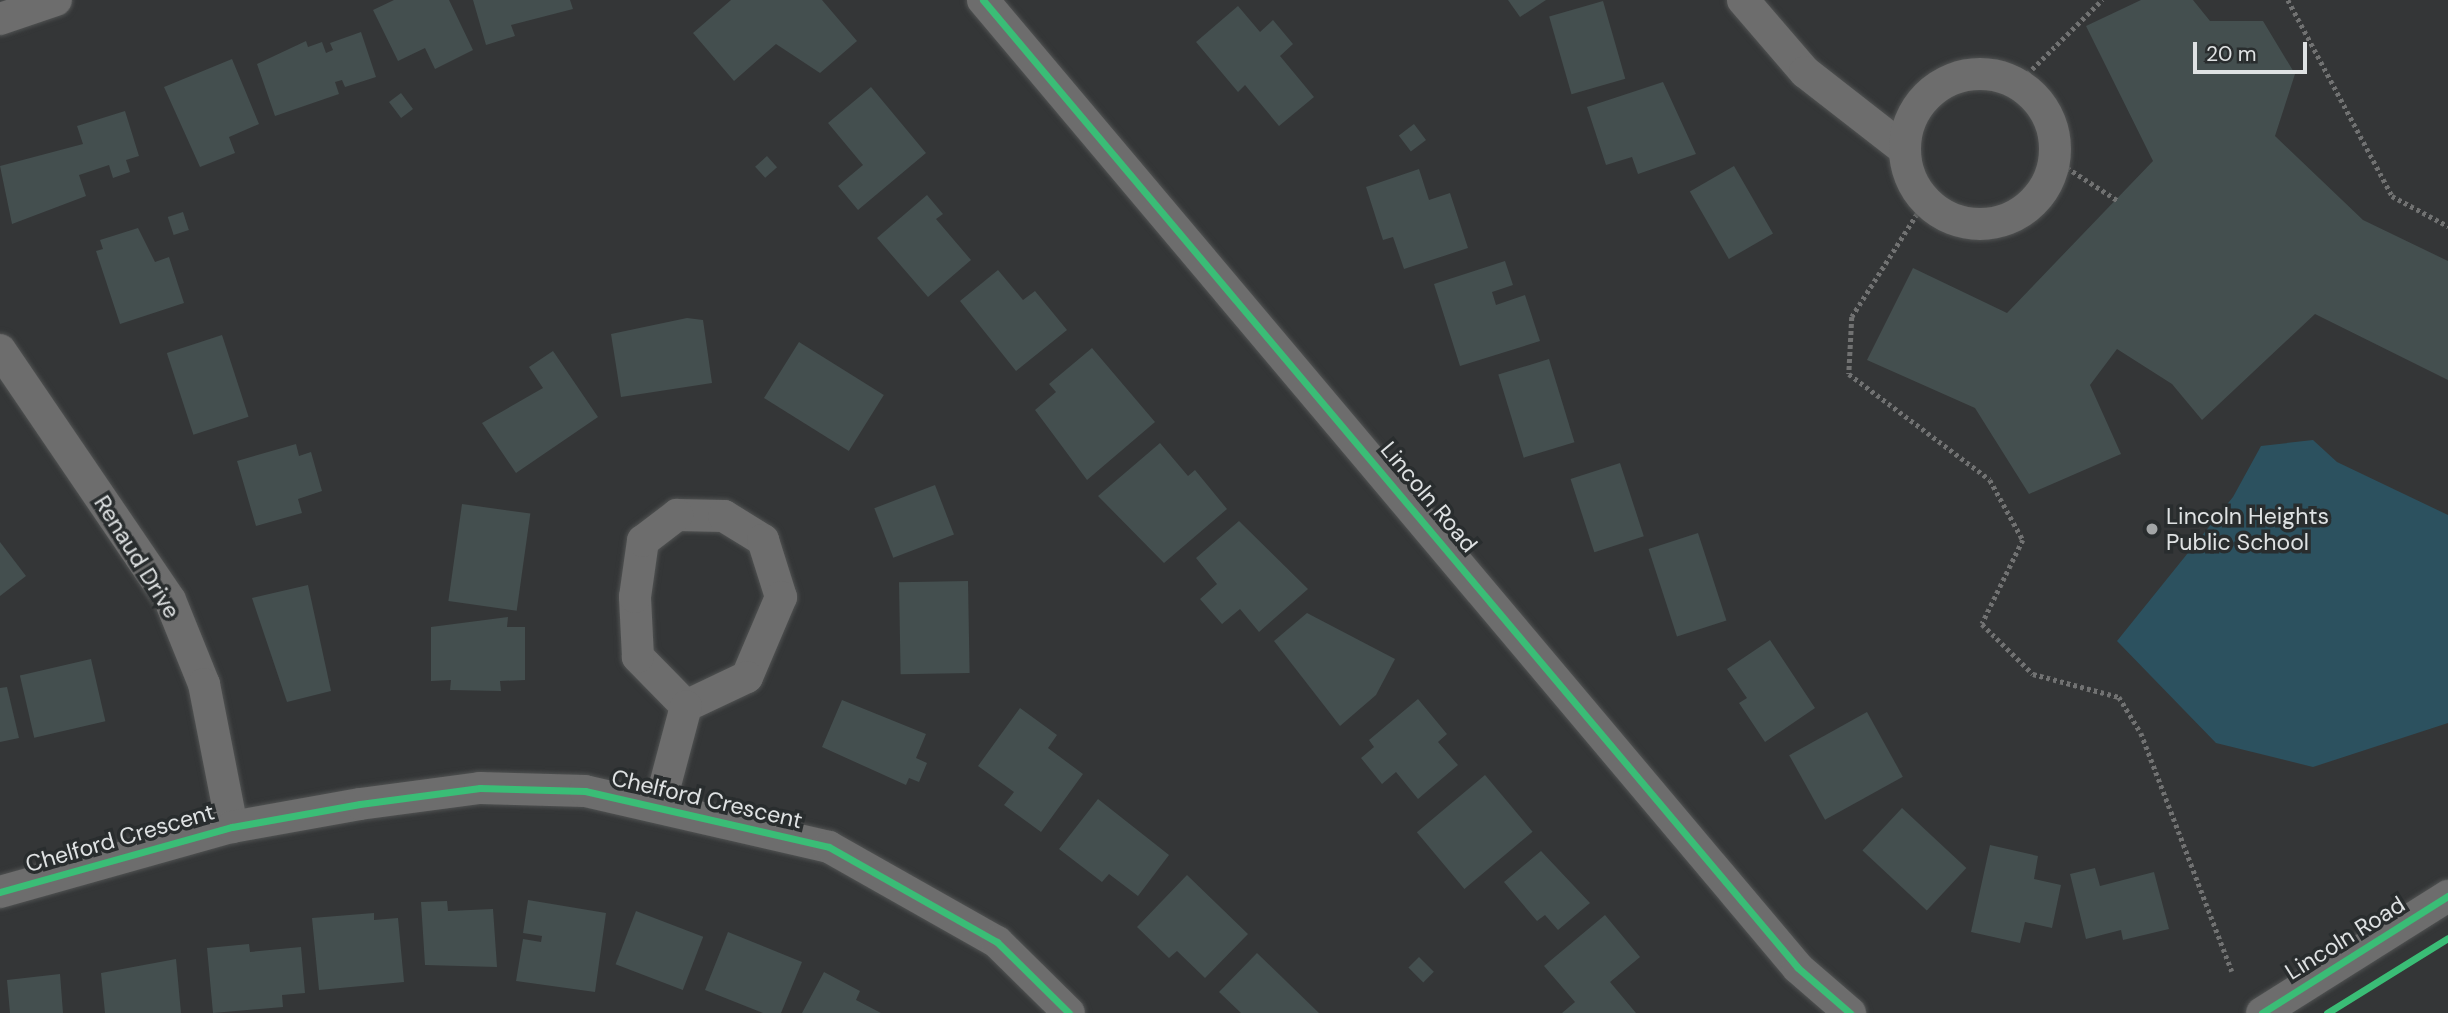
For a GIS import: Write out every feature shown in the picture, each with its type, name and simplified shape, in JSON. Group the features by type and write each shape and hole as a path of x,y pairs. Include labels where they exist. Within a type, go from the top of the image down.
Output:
{"street":[{"path":"0,19 57,0"},
{"name":"Lincoln Road","path":"983,0 1798,968 1850,1013"},
{"path":"1743,0 1805,72 1904,149"},
{"path":"1979,74 2017,84 2048,116 2054,160 2037,198 2003,221 1961,223 1925,202 1906,168 1904,149 1915,111 1942,84 1979,74"},
{"name":"Renaud Drive","path":"0,351 170,600 204,684 232,827"},
{"path":"660,804 686,706 747,677 781,597 763,540 724,516 677,515 643,541 635,597 638,657 686,706"},
{"name":"Chelford Crescent","path":"0,892 232,827 480,788 585,792 660,804 829,847 997,942 1069,1013"},
{"name":"Lincoln Road","path":"2262,1013 2448,896"}],"path":[{"path":"2017,84 2102,0"},
{"path":"2288,0 2392,196 2448,226"},
{"path":"2054,160 2117,200"},
{"path":"1925,202 1852,317 1849,374 1990,480 2022,540 1982,624 2033,674 2119,697 2141,733 2232,971"}],"shaded area":[{"path":"2313,440 2337,462 2448,515 2448,723 2313,767 2216,743 2117,641 2233,497 2261,446"}],"building":[{"path":"394,0 449,0 473,50 435,69 425,48 398,61 373,10"},
{"path":"473,0 570,0 573,9 511,25 515,36 486,45"},
{"path":"731,0 822,0 857,41 820,73 776,44 734,81 693,33"},
{"path":"1508,0 1546,0 1520,17"},
{"path":"2141,0 2193,0 2210,21 2263,21 2295,74 2275,136 2363,220 2448,261 2448,380 2315,314 2202,420 2172,384 2117,349 2090,385 2121,454 2029,494 1975,408 1867,360 1913,268 2007,313 2153,161 2086,26"},
{"path":"1603,1 1625,79 1571,94 1549,16"},
{"path":"1238,6 1260,32 1273,20 1293,44 1280,56 1314,97 1279,126 1245,85 1238,92 1196,42"},
{"path":"361,32 376,77 345,87 342,80 335,82 339,94 275,116 257,64 306,41 308,47 322,42 326,53 333,50 330,43"},
{"path":"232,59 259,124 229,137 235,153 200,167 164,87"},
{"path":"1663,82 1696,154 1638,174 1632,157 1606,165 1587,107"},
{"path":"871,87 926,153 858,210 838,186 863,165 828,123"},
{"path":"401,93 413,109 401,118 389,102"},
{"path":"125,111 139,156 126,160 130,172 113,178 109,165 79,175 86,196 12,224 0,166 83,144 77,126"},
{"path":"1414,124 1426,140 1411,151 1399,135"},
{"path":"767,156 777,167 765,178 755,167"},
{"path":"1734,166 1773,234 1729,259 1690,192"},
{"path":"1419,169 1429,200 1450,193 1468,248 1404,269 1393,237 1383,240 1366,187"},
{"path":"927,195 943,214 936,219 971,260 928,297 877,238"},
{"path":"183,212 189,230 174,235 168,217"},
{"path":"138,228 155,262 169,257 184,303 120,324 96,251 103,249 100,240"},
{"path":"1505,261 1513,285 1492,292 1496,305 1525,295 1540,341 1460,366 1434,284"},
{"path":"998,270 1023,300 1035,291 1067,330 1016,371 960,301"},
{"path":"687,318 703,320 712,383 621,397 611,334"},
{"path":"222,335 249,417 193,435 167,353"},
{"path":"799,342 884,395 849,451 764,398"},
{"path":"1092,348 1155,422 1087,480 1035,410 1056,392 1049,384"},
{"path":"553,351 598,417 516,473 482,423 543,388 529,367"},
{"path":"1549,359 1574,442 1524,458 1498,374"},
{"path":"1160,443 1188,476 1195,470 1227,509 1164,563 1098,496"},
{"path":"296,444 299,456 311,452 322,491 298,499 302,513 256,526 237,461"},
{"path":"1620,463 1644,536 1594,552 1571,479"},
{"path":"935,485 954,534 893,558 874,508"},
{"path":"462,504 530,514 517,611 448,601"},
{"path":"1239,521 1308,589 1259,632 1240,609 1222,624 1200,599 1217,584 1196,558"},
{"path":"1698,533 1726,620 1677,637 1649,549"},
{"path":"0,542 26,576 0,596"},
{"path":"968,581 970,673 901,674 899,582"},
{"path":"308,585 331,691 287,702 252,598"},
{"path":"1307,613 1395,659 1376,695 1340,726 1274,641"},
{"path":"508,617 507,627 525,627 525,680 500,681 501,691 450,690 451,680 431,681 431,627"},
{"path":"1770,640 1815,708 1765,742 1739,703 1747,698 1727,669"},
{"path":"91,659 105,721 34,738 20,675"},
{"path":"7,687 19,738 0,742 0,688"},
{"path":"1418,699 1447,734 1438,742 1458,765 1418,799 1396,772 1382,784 1361,758 1374,747 1369,740"},
{"path":"842,700 926,734 916,758 927,763 919,782 909,778 906,785 822,747"},
{"path":"1020,708 1057,735 1048,748 1083,774 1041,832 1004,805 1014,792 978,766"},
{"path":"1867,712 1903,777 1825,820 1789,755"},
{"path":"1485,775 1533,832 1464,889 1417,832"},
{"path":"1098,799 1169,855 1138,896 1109,874 1102,882 1059,849"},
{"path":"1902,808 1966,868 1927,910 1862,850"},
{"path":"1990,845 2038,856 2034,879 2061,885 2052,928 2025,922 2020,943 1971,932"},
{"path":"1541,851 1590,903 1558,930 1545,915 1537,921 1504,882"},
{"path":"2095,868 2100,886 2154,872 2169,929 2123,940 2121,930 2086,939 2070,874"},
{"path":"1187,875 1248,934 1205,978 1177,951 1169,958 1137,927"},
{"path":"528,900 606,913 595,992 516,981 523,939 541,942 542,936 523,933"},
{"path":"447,901 448,911 493,909 497,967 425,965 421,902"},
{"path":"636,911 703,937 683,990 616,964"},
{"path":"374,913 374,920 398,918 404,982 319,990 312,918"},
{"path":"1605,915 1640,957 1610,982 1636,1013 1562,1013 1575,1002 1544,966"},
{"path":"728,932 802,962 781,1013 763,1013 705,990"},
{"path":"249,944 250,952 301,947 305,993 282,995 283,1007 213,1013 207,948"},
{"path":"1257,953 1319,1013 1241,1013 1219,992"},
{"path":"1419,957 1434,972 1423,982 1408,968"},
{"path":"176,959 181,1013 105,1013 101,973"},
{"path":"824,972 860,991 856,1000 881,1013 802,1013"},
{"path":"60,974 63,1013 10,1013 7,980"}],"cycle path":[{"path":"983,0 1798,968 1850,1013"},
{"path":"0,892 232,827 360,804 480,788 585,791 829,847 997,942 1069,1013"},
{"path":"2262,1013 2448,896"},
{"path":"2327,1013 2448,938"}],"place":[{"name":"Lincoln Heights Public School","path":"2152,529"}]}
